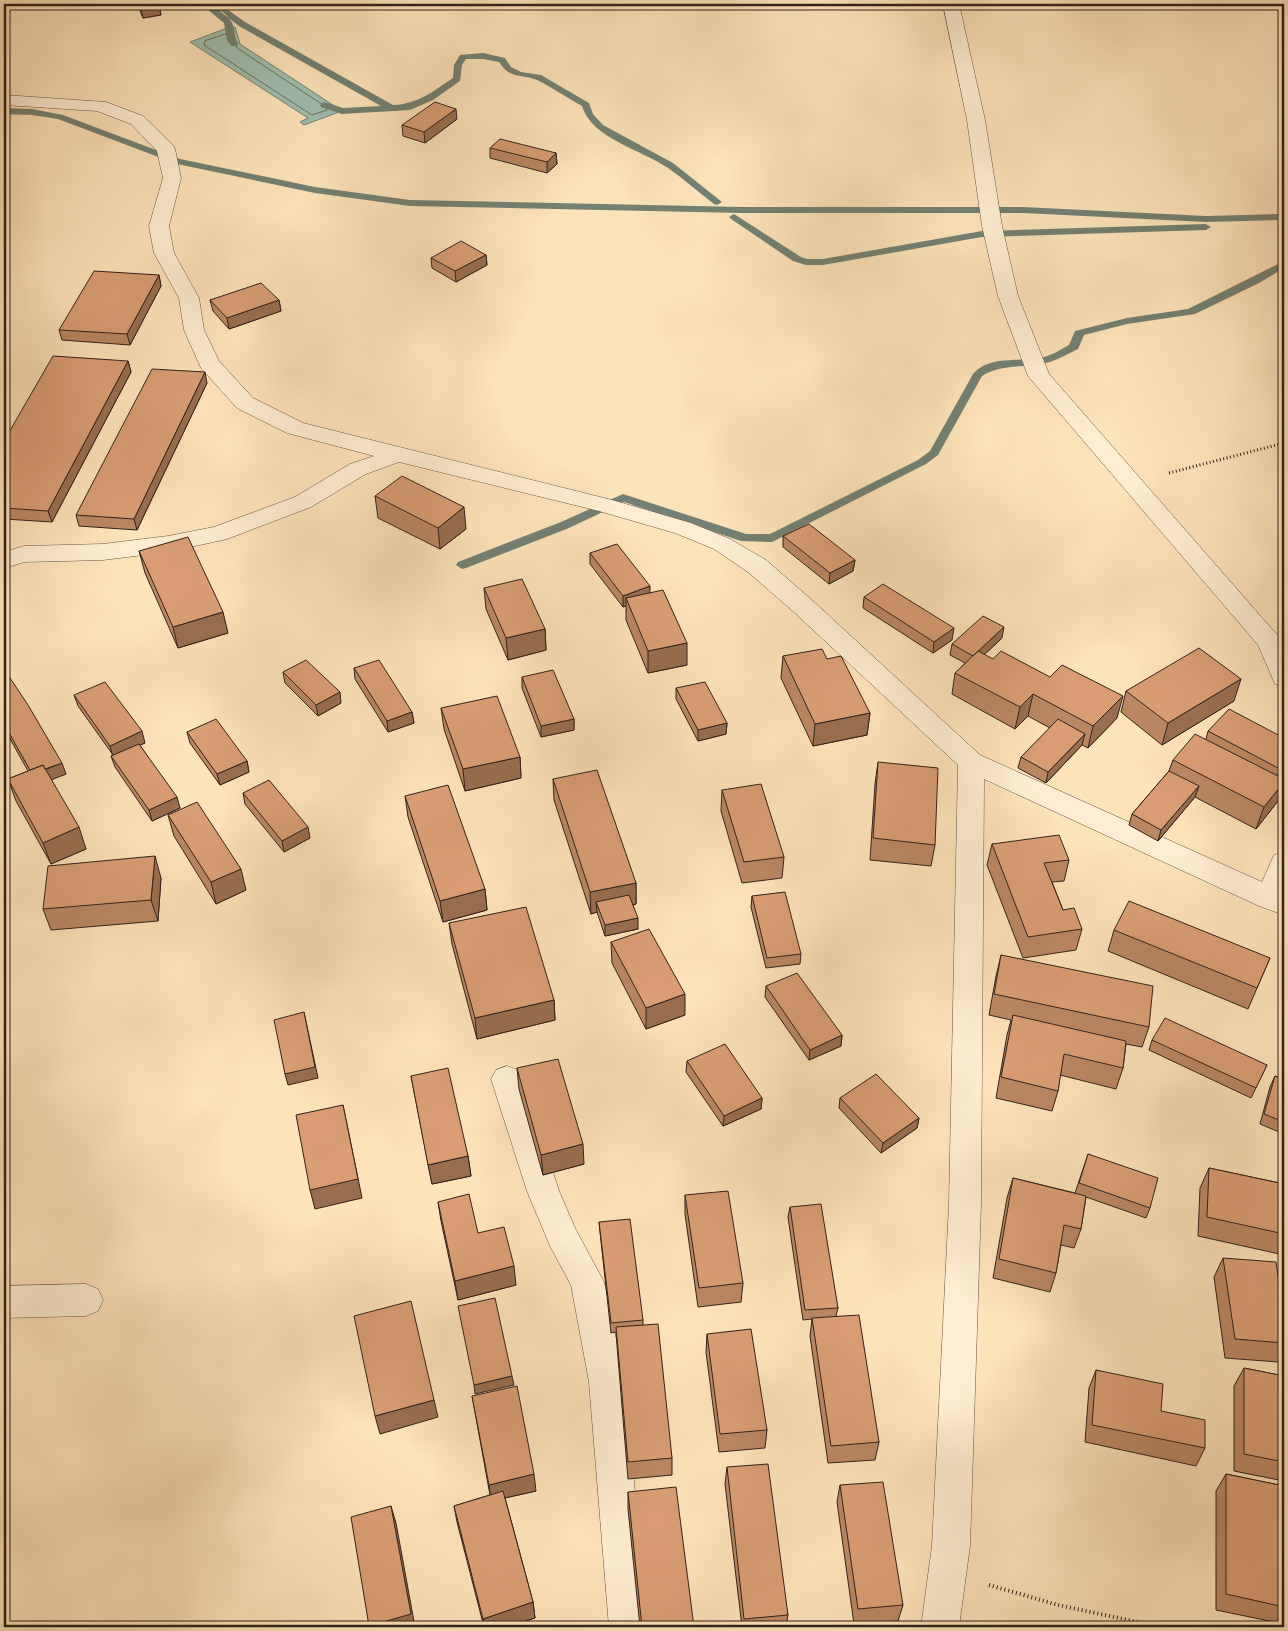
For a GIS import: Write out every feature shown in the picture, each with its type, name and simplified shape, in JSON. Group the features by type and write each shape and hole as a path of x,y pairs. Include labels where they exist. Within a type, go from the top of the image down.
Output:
{"street":[{"path":"950,4 976,120 992,226 1008,296 1039,376 1129,482 1276,640 1284,678"},
{"path":"4,100 100,106 137,120 166,149 172,178 159,226 164,253 189,298 194,330 209,363 245,403 295,428 398,455 604,504 683,528 722,544 757,566 797,601 971,762 1276,901 1284,863"},
{"path":"4,560 24,554 104,552 168,544 219,534 303,502 358,469 398,455"},
{"path":"940,1627 951,1536 964,1204 971,762"},
{"path":"507,1079 543,1191 562,1236 587,1282 607,1382 628,1627"},
{"path":"4,1302 86,1300"}],"path":[{"path":"1129,482 1284,442"},
{"path":"948,1573 1058,1605 1161,1627"}],"water":[{"path":"230,27 235,27 240,44 342,111 304,125 300,122 308,118 190,42"}],"building":[{"path":"139,4 159,4 159,6 141,8"},
{"path":"435,102 456,109 424,132 402,125"},
{"path":"500,139 556,153 547,162 490,148"},
{"path":"461,241 486,255 455,271 431,258"},
{"path":"94,271 159,275 127,334 59,330"},
{"path":"261,283 279,300 227,318 210,300"},
{"path":"53,356 128,361 48,511 4,508 4,441"},
{"path":"152,369 205,372 134,519 76,515"},
{"path":"402,476 464,507 438,528 375,496"},
{"path":"809,524 855,560 830,573 783,536"},
{"path":"188,537 223,612 173,627 139,551"},
{"path":"617,544 650,586 623,596 590,553"},
{"path":"522,579 545,629 506,638 484,588"},
{"path":"883,584 954,628 934,642 864,597"},
{"path":"663,590 687,643 648,651 626,598"},
{"path":"983,616 1004,627 973,656 952,644"},
{"path":"1199,648 1241,679 1168,723 1126,691"},
{"path":"822,649 827,659 841,656 870,713 815,724 783,656"},
{"path":"978,651 993,659 1001,651 1050,677 1062,665 1123,696 1093,726 1033,694 1020,707 955,673"},
{"path":"306,660 340,692 316,705 283,672"},
{"path":"379,660 412,712 387,721 354,668"},
{"path":"4,669 28,705 62,763 45,769 43,765 30,770 4,724"},
{"path":"553,670 574,719 541,726 522,677"},
{"path":"105,682 142,731 110,746 74,695"},
{"path":"705,682 727,723 698,730 676,688"},
{"path":"497,696 520,757 463,769 441,708"},
{"path":"1229,709 1284,738 1284,765 1280,769 1208,731"},
{"path":"216,719 247,761 217,774 187,732"},
{"path":"1058,719 1085,734 1048,772 1021,757"},
{"path":"1195,734 1284,779 1284,782 1264,807 1173,760"},
{"path":"139,744 177,797 149,810 111,756"},
{"path":"878,762 938,768 935,845 873,838"},
{"path":"43,765 79,827 43,843 8,779"},
{"path":"597,770 636,883 590,892 553,779"},
{"path":"1169,771 1199,786 1161,830 1132,814"},
{"path":"269,780 308,827 282,841 243,793"},
{"path":"761,784 784,857 744,862 722,790"},
{"path":"448,785 485,889 440,901 405,796"},
{"path":"197,802 241,869 211,882 168,815"},
{"path":"1059,835 1069,860 1044,863 1063,910 1074,908 1082,929 1028,937 992,844"},
{"path":"155,856 151,900 43,909 48,866"},
{"path":"785,892 801,954 767,958 752,896"},
{"path":"629,895 638,918 605,925 596,902"},
{"path":"1129,901 1270,958 1257,988 1114,930"},
{"path":"526,907 554,1000 475,1018 449,923"},
{"path":"649,929 685,994 646,1008 611,942"},
{"path":"1001,955 1153,986 1149,1027 994,994"},
{"path":"797,973 842,1035 810,1050 766,986"},
{"path":"304,1012 315,1067 285,1074 274,1020"},
{"path":"1013,1015 1126,1041 1123,1068 1064,1054 1058,1091 1001,1077"},
{"path":"1165,1018 1267,1065 1256,1088 1152,1040"},
{"path":"725,1044 762,1098 724,1116 687,1061"},
{"path":"558,1059 583,1144 541,1155 517,1068"},
{"path":"448,1068 468,1156 428,1165 411,1076"},
{"path":"876,1074 919,1118 883,1143 840,1098"},
{"path":"1275,1076 1284,1080 1284,1122 1264,1114"},
{"path":"343,1105 358,1179 310,1190 296,1115"},
{"path":"1088,1154 1158,1178 1150,1208 1079,1183"},
{"path":"1209,1168 1284,1184 1284,1234 1207,1217"},
{"path":"1013,1178 1086,1196 1081,1229 1064,1225 1056,1273 999,1259"},
{"path":"728,1191 743,1283 699,1288 685,1195"},
{"path":"469,1194 478,1233 504,1227 514,1266 455,1281 438,1202"},
{"path":"821,1204 838,1308 805,1310 790,1207"},
{"path":"630,1219 643,1320 611,1323 599,1222"},
{"path":"1223,1258 1276,1262 1284,1317 1284,1343 1235,1339"},
{"path":"495,1298 512,1376 474,1385 458,1306"},
{"path":"411,1301 434,1400 375,1416 354,1316"},
{"path":"859,1315 879,1442 831,1446 812,1318"},
{"path":"658,1324 672,1458 628,1462 616,1327"},
{"path":"751,1329 767,1430 720,1434 707,1334"},
{"path":"1244,1368 1284,1376 1284,1462 1244,1454"},
{"path":"1096,1370 1163,1384 1161,1411 1205,1420 1205,1448 1092,1425"},
{"path":"517,1386 534,1474 489,1485 472,1396"},
{"path":"768,1464 788,1615 744,1619 727,1467"},
{"path":"1226,1474 1284,1486 1284,1607 1226,1594"},
{"path":"883,1482 903,1605 858,1609 840,1485"},
{"path":"676,1487 694,1627 642,1627 628,1492"},
{"path":"503,1491 533,1602 483,1619 454,1506"},
{"path":"391,1506 411,1614 369,1626 351,1517"}],"waterway":[{"path":"205,4 228,22 231,40 234,44"},
{"path":"224,10 242,24 391,108"},
{"path":"324,105 342,111 410,107 430,98 457,79 458,65 463,57 483,56 502,60 508,69 519,74 538,77 586,105 589,115 600,127 670,165 717,202"},
{"path":"4,111 32,112 60,117 177,161 315,190 410,203 742,210 1023,210 1206,219 1284,217"},
{"path":"734,217 797,259 806,262 823,262 982,234 1206,227"},
{"path":"462,565 565,525 623,498 745,538 772,538 922,462 934,453 978,374 985,369 1000,364 1040,361 1053,357 1074,347 1079,333 1127,321 1191,312 1255,281 1280,266"}]}
